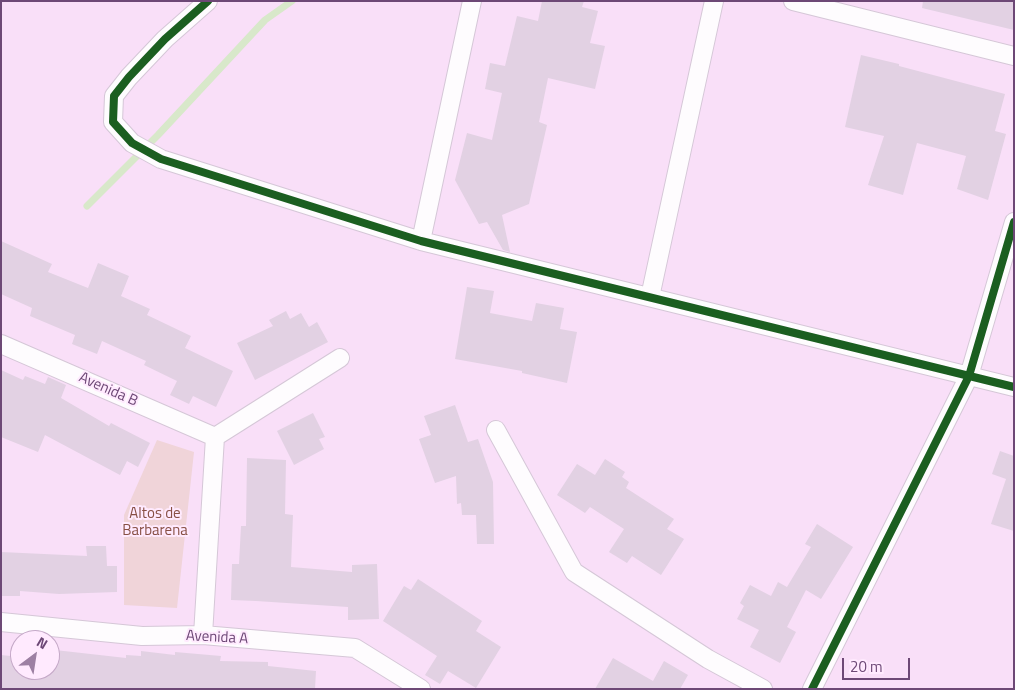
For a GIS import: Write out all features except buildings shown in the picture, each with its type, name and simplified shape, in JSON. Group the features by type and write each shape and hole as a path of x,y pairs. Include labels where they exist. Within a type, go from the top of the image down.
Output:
{"street":[{"path":"208,1 165,38 114,96 114,122 132,143 160,159 420,241 1014,387"},
{"path":"420,241 472,1"},
{"path":"650,297 714,1"},
{"path":"793,1 1014,56"},
{"path":"812,689 969,376 1014,222"},
{"name":"Avenida B","path":"1,344 215,437"},
{"path":"202,635 215,437 340,358"},
{"path":"496,430 574,572 708,659 763,689"},
{"name":"Avenida A","path":"1,622 142,636 202,635 355,648 422,689"}],"shaded area":[{"path":"1,1 1014,1 1014,689 1,689"}],"green space":[{"name":"Altos de Barbarena","path":"157,440 194,452 177,608 124,605 124,515"}],"waterway":[{"path":"87,206 158,135 265,20 292,1"}],"cycle path":[{"path":"208,1 165,39 114,96 113,122 132,143 161,159 421,241 1014,387"},
{"path":"812,689 969,376 1014,222"}]}
